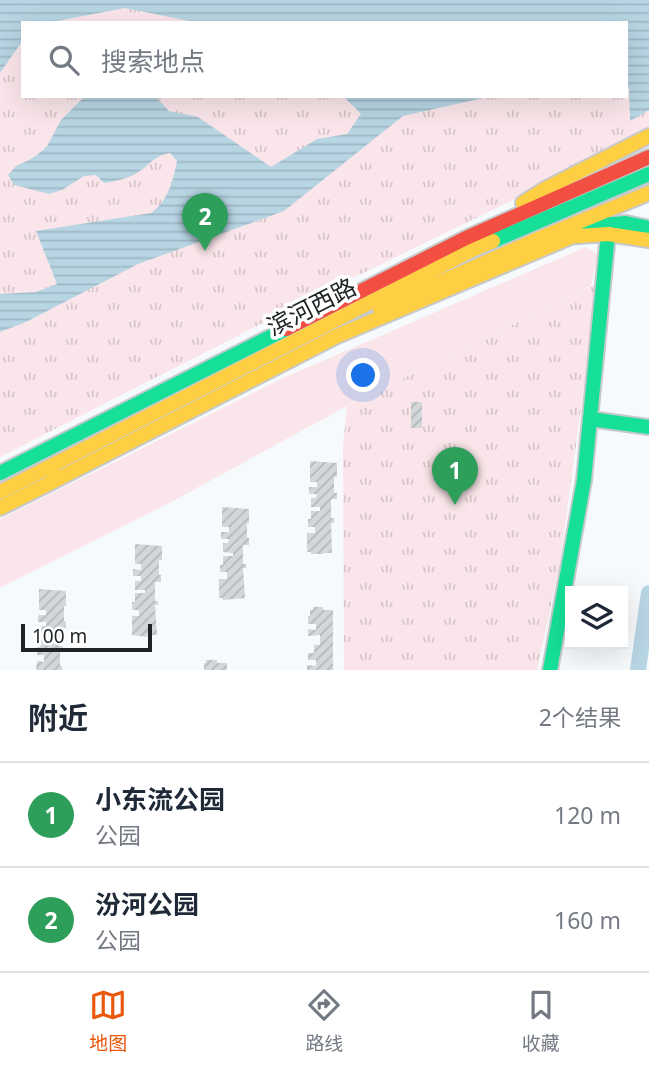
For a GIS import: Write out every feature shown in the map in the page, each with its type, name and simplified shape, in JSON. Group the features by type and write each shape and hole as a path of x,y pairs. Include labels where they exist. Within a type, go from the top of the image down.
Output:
{"main road":[{"path":"466,238 545,189 649,136"},
{"name":"滨河西路","path":"0,473 466,238 643,160"},
{"name":"滨河西路","path":"0,492 472,250 649,174"},
{"path":"300,337 373,312 649,193"},
{"path":"538,239 588,225 626,229 649,228"},
{"path":"538,239 608,234 626,229 649,240"},
{"path":"550,670 584,480 608,234"},
{"path":"0,508 337,336 573,236"},
{"path":"337,336 373,312"},
{"path":"590,419 649,427"},
{"path":"50,483 85,448"},
{"path":"543,670 563,599"}],"green space":[{"path":"0,0 649,0 649,126 513,200 306,301 0,457"},
{"path":"586,247 598,254 591,286 347,406 162,507 0,588 0,519 283,378"},
{"path":"598,283 560,563 537,670 344,670 343,447 347,406"}],"water":[{"path":"0,0 649,0 649,110 630,121 628,21 189,21 125,8 57,21 21,21 21,43 0,73"},
{"path":"83,98 157,98 169,111 198,117 271,167 317,139 347,134 361,114 345,98 483,98 403,116 284,211 138,264 26,322 0,332 0,294 36,292 57,284 36,231 151,213 166,197 171,183 177,161 170,153 155,159 133,175 104,183 96,175 84,176 62,190 49,194 14,185 8,175 16,166 46,148 61,120"}],"building":[{"path":"411,402 422,402 422,428 411,428"},
{"path":"310,461 337,463 334,493 337,493 337,499 331,499 331,518 334,518 334,523 331,523 332,553 307,552 307,533 315,533 315,527 308,527 308,519 311,519 311,511 320,511 320,507 311,507 311,498 316,498 317,494 309,494 309,487 317,487 317,482 310,482"},
{"path":"222,507 249,509 249,545 243,545 243,564 246,564 246,568 243,568 245,598 219,598 219,579 227,579 227,572 220,572 223,556 233,556 233,553 223,552 223,543 228,543 229,539 221,539 221,532 229,532 229,527 222,527"},
{"path":"135,544 162,546 162,560 159,560 161,582 155,582 155,601 158,601 158,605 155,605 157,635 147,637 132,635 132,616 139,616 139,610 132,610 132,602 135,602 135,593 145,593 145,590 135,590 135,581 141,581 141,576 133,576 133,569 141,570 141,564 135,564"},
{"path":"39,589 66,591 66,628 60,627 60,646 63,646 63,651 60,651 62,670 36,670 37,661 44,662 44,655 37,655 40,639 50,639 50,635 40,635 40,626 46,626 46,622 38,622 38,615 46,615 46,610 39,610"},
{"path":"313,607 333,610 333,670 307,670 307,665 316,666 316,660 308,660 308,653 314,653 314,645 320,645 320,635 308,636 308,629 316,630 316,624 308,624 308,616"},
{"path":"206,660 227,663 227,670 204,670"}],"waterway":[{"path":"638,670 649,593"}],"traffic: fast":[{"path":"493,241 649,174"},
{"path":"585,226 626,223 649,228"},
{"path":"550,670 584,480 608,234"},
{"path":"0,473 286,329"},
{"path":"590,419 649,427"}],"traffic: slow":[{"path":"523,203 649,136"},
{"path":"380,309 649,193"},
{"path":"564,237 608,234 649,240"},
{"path":"50,483 337,336 573,236"},
{"path":"0,492 493,241"},
{"path":"0,508 50,483 56,476"}],"traffic: jam":[{"path":"286,329 466,238 649,157"}],"place":[{"name":"汾河公园","path":"205,251"},
{"name":"小东流公园","path":"455,505"}]}
